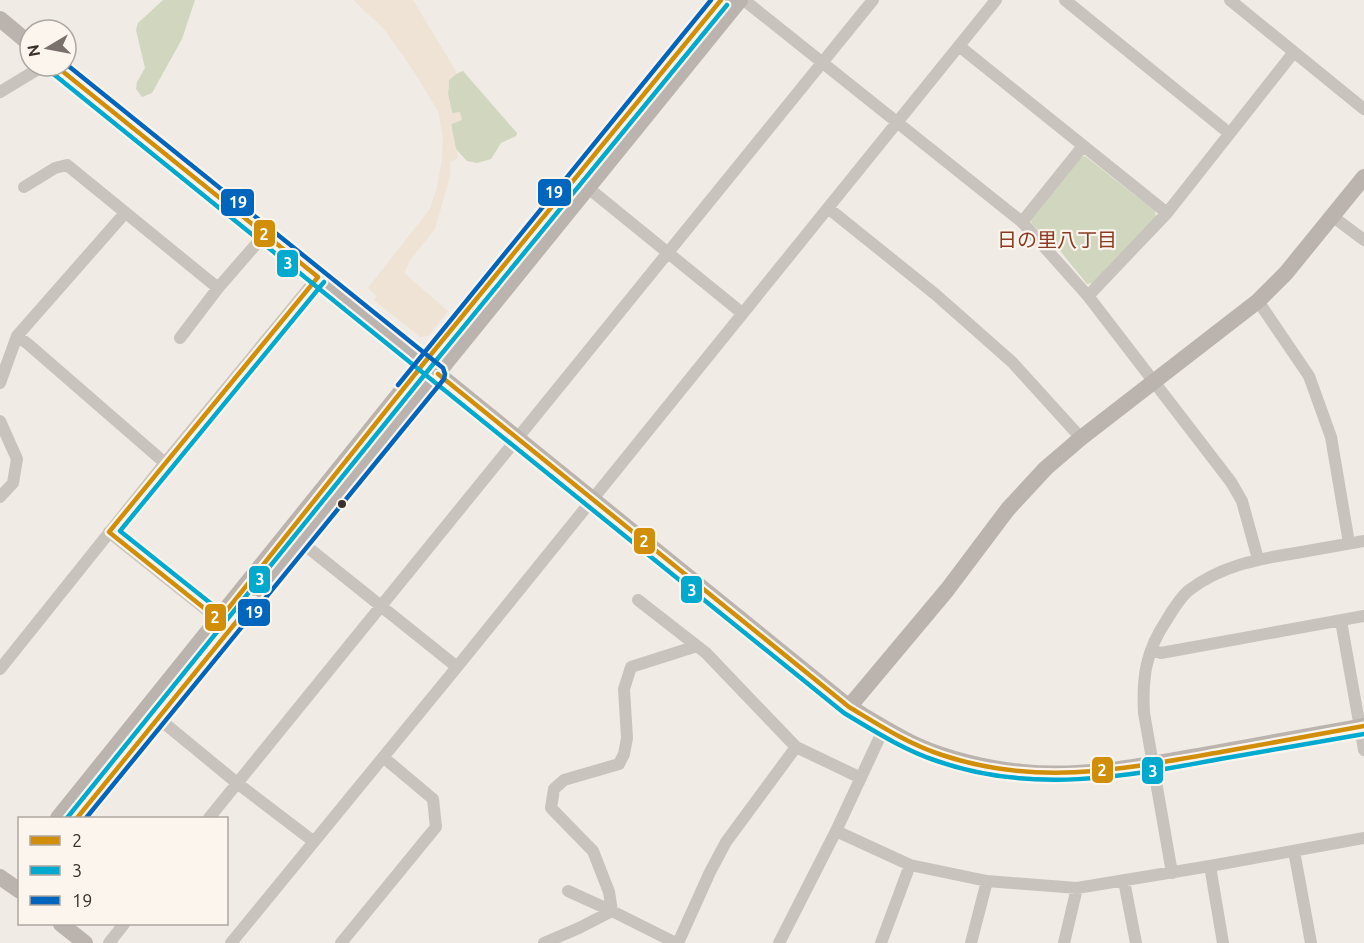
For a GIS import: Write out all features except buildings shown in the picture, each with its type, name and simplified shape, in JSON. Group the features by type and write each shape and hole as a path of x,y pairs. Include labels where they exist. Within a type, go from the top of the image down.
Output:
{"street":[{"path":"60,817 225,624 431,369 721,0"},
{"path":"79,817 158,718 225,624 301,542 431,369 588,187 742,0 1022,222 1088,296 1231,482 1242,501 1258,559"},
{"path":"211,817 873,0"},
{"path":"231,943 996,0"},
{"path":"1065,0 1229,133"},
{"path":"1230,0 1364,110"},
{"path":"0,19 18,34"},
{"path":"959,46 1167,213"},
{"path":"1088,296 1167,213 1294,52"},
{"path":"0,92 23,78"},
{"path":"71,78 849,707 884,728 918,745 984,766 1021,772 1061,774 1090,773 1154,764 1362,727"},
{"path":"1022,222 1083,146"},
{"path":"24,187 55,168 67,165 218,288"},
{"path":"849,707 946,590 1008,509 1046,468 1081,438 1258,301 1286,273 1364,177"},
{"path":"588,187 742,313"},
{"path":"828,208 935,294 1012,362 1081,438"},
{"path":"0,383 17,336 125,213"},
{"path":"1332,216 1364,240"},
{"path":"180,338 218,288 265,234"},
{"path":"0,669 318,277"},
{"path":"1258,301 1309,376 1331,437 1349,543"},
{"path":"17,336 165,463"},
{"path":"0,421 17,459 13,483 0,497"},
{"path":"109,532 225,624"},
{"path":"1172,873 1144,713 1143,688 1146,663 1156,635 1187,592 1230,567 1258,559 1364,541"},
{"path":"301,542 457,667"},
{"path":"638,600 706,653 795,747 861,778"},
{"path":"1151,650 1161,653 1364,616"},
{"path":"1341,621 1362,727 1364,750"},
{"path":"612,911 609,892 593,851 551,808 554,789 564,780 619,764 624,754 627,738 624,689 631,667 697,646"},
{"path":"158,718 237,783 313,841"},
{"path":"779,943 836,831 884,728"},
{"path":"568,891 677,943 726,842 795,747"},
{"path":"341,943 436,827 433,799 383,757"},
{"path":"836,831 910,865 987,881 1077,888 1364,838"},
{"path":"1294,850 1311,943"},
{"path":"881,943 910,865"},
{"path":"1210,866 1223,943"},
{"path":"0,877 18,884"},
{"path":"971,943 987,881"},
{"path":"1124,881 1136,943"},
{"path":"1064,943 1077,888"},
{"path":"544,943 612,911"},
{"path":"62,925 85,943"},
{"path":"109,943 123,925"}],"green space":[{"path":"163,0 195,0 182,39 152,93 142,97 136,89 137,82 145,68 136,30 138,23"},
{"path":"463,71 517,133 516,136 501,143 491,159 477,163 467,161 455,148 451,124 461,120 452,113 448,94 449,80"},
{"path":"1085,156 1155,211 1156,217 1093,283 1087,284 1061,252 1032,224 1030,218 1080,157"}],"shaded area":[{"path":"353,0 413,0 457,73 449,80 448,94 452,113 460,112 462,120 451,124 458,158 450,162 450,176 435,229 410,260 404,273 448,311 428,336 420,337 374,300 377,296 368,288 430,209 442,160 443,140 439,113 413,70 384,29"}],"transit line":[{"name":"19","path":"398,385 711,0"},
{"name":"2","path":"71,78 318,277 109,532 219,620 424,363 721,0"},
{"name":"3","path":"68,817 727,5"},
{"name":"19","path":"78,74 443,368 445,374 444,379 87,817"},
{"name":"3","path":"58,78 844,713 901,746 925,757 972,771 1043,780 1149,772 1364,734"},
{"name":"3","path":"224,614 120,531 324,282"},
{"name":"2","path":"438,374 849,707 894,734 929,751 977,765 1012,770 1047,773 1081,772 1150,764 1364,726"},
{"name":"2","path":"78,817 254,600"}],"district":[{"name":"日の里八丁目","path":"1057,240"}]}
